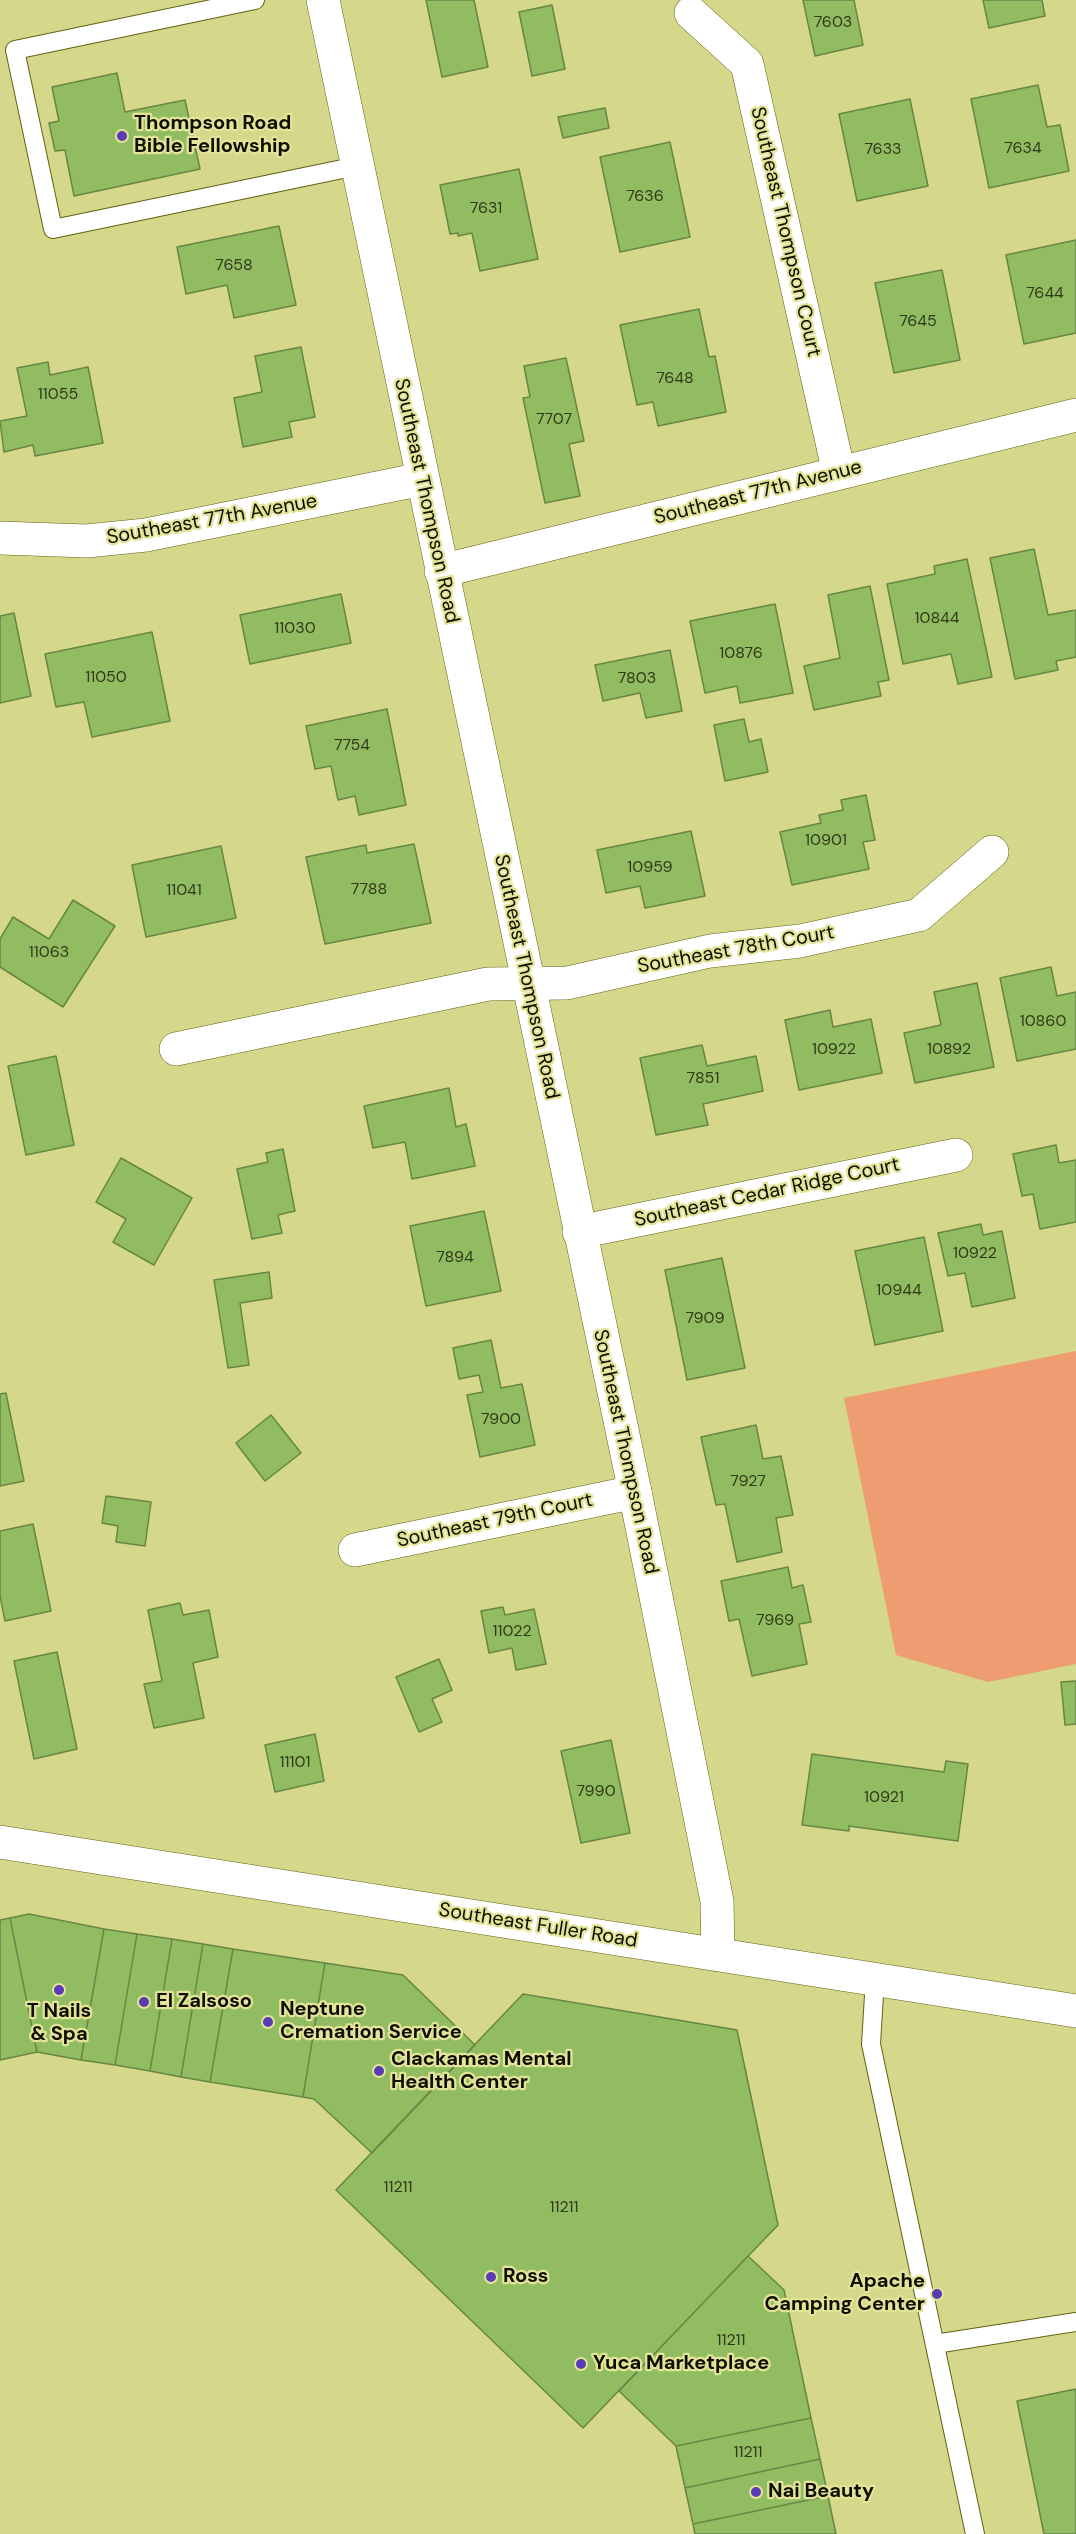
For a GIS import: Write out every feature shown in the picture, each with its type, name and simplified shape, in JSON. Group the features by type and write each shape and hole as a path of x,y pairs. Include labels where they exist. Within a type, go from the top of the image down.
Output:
{"street":[{"name":"Southeast Thompson Road","path":"323,0 717,1901 718,1955"},
{"name":"Southeast Thompson Court","path":"691,13 747,64 839,473"},
{"name":"Southeast 77th Avenue","path":"441,571 1076,415"},
{"name":"Southeast 77th Avenue","path":"0,538 87,541 146,536 422,479"},
{"name":"Southeast 78th Court","path":"176,1049 488,984 567,983 710,951 800,941 918,915 992,852"},
{"name":"Southeast Cedar Ridge Court","path":"579,1232 956,1155"},
{"name":"Southeast 79th Court","path":"355,1550 634,1492"},
{"name":"Southeast Fuller Road","path":"0,1842 1076,2011"}],"lane":[{"path":"255,0 15,50 53,230 357,166"},
{"path":"875,1979 871,2044 975,2534"},
{"path":"935,2344 1076,2322"}],"shaded area":[{"path":"1076,1351 1076,1664 988,1682 896,1655 844,1398"}],"building":[{"path":"426,0 474,0 488,67 442,77"},
{"path":"803,0 854,0 863,45 815,56"},
{"path":"983,0 1042,0 1045,16 989,28"},
{"path":"552,5 565,69 532,76 519,12"},
{"name":"Thompson Road Bible Fellowship","path":"117,73 125,112 185,100 200,169 74,196 65,150 55,151 49,123 59,121 52,87"},
{"path":"1038,85 1047,127 1060,125 1069,171 989,188 971,99"},
{"path":"910,99 928,186 857,201 839,114"},
{"path":"605,108 609,128 563,138 558,117"},
{"path":"670,142 690,237 620,252 600,157"},
{"path":"519,169 538,259 480,271 472,233 458,236 458,233 450,234 440,185"},
{"path":"279,226 296,305 234,318 227,285 186,294 177,247"},
{"path":"1076,240 1076,333 1024,344 1006,255"},
{"path":"942,270 960,360 894,373 875,283"},
{"path":"699,309 709,357 715,356 726,412 658,426 653,402 637,405 620,325"},
{"path":"301,347 315,417 289,422 292,437 243,447 234,398 262,392 255,356"},
{"path":"566,358 584,441 569,444 580,496 545,503 523,398 530,397 524,366"},
{"path":"48,362 50,375 88,367 103,443 35,456 33,445 4,452 0,421 27,416 17,368"},
{"path":"1034,549 1048,615 1076,610 1076,657 1056,661 1058,670 1015,679 990,558"},
{"path":"967,559 992,677 958,684 951,654 903,664 887,584 935,574 934,566"},
{"path":"870,586 889,680 878,682 881,696 814,710 804,666 840,658 828,595"},
{"path":"341,594 351,643 250,664 240,615"},
{"path":"775,604 793,693 740,703 737,686 705,693 690,621"},
{"path":"14,613 31,696 0,703 0,616"},
{"path":"152,632 170,721 92,737 84,702 56,707 45,654"},
{"path":"670,650 682,711 646,718 640,693 603,701 595,665"},
{"path":"387,709 406,805 359,815 355,796 338,800 331,766 315,769 306,726"},
{"path":"744,719 749,742 761,739 768,772 725,781 714,725"},
{"path":"866,795 875,840 863,842 869,869 792,885 780,832 821,823 819,815 843,810 841,800"},
{"path":"691,831 705,896 645,908 640,886 606,893 597,850"},
{"path":"414,844 431,923 325,944 306,857 366,845 367,853"},
{"path":"221,846 236,918 146,937 132,865"},
{"path":"73,900 115,926 63,1007 0,967 0,939 13,917 49,939"},
{"path":"1051,967 1057,996 1076,992 1076,1049 1017,1061 1000,978"},
{"path":"977,983 994,1067 915,1083 904,1033 941,1025 934,992"},
{"path":"830,1010 833,1027 871,1019 882,1073 799,1090 785,1020"},
{"path":"702,1045 707,1066 756,1056 763,1091 703,1104 708,1125 656,1135 640,1058"},
{"path":"56,1056 74,1145 26,1155 8,1066"},
{"path":"449,1088 456,1127 466,1124 475,1166 412,1179 405,1142 373,1148 364,1106"},
{"path":"1056,1145 1059,1163 1076,1160 1076,1222 1040,1229 1033,1194 1022,1196 1013,1154"},
{"path":"283,1149 295,1211 278,1215 282,1233 252,1239 237,1169 268,1162 266,1153"},
{"path":"121,1158 192,1198 154,1265 113,1242 126,1219 96,1202"},
{"path":"484,1211 501,1291 426,1306 410,1226"},
{"path":"981,1224 983,1235 1002,1231 1015,1298 972,1307 965,1273 948,1276 938,1233"},
{"path":"924,1237 943,1331 875,1345 855,1251"},
{"path":"722,1258 745,1368 687,1380 665,1270"},
{"path":"269,1272 272,1298 240,1303 249,1365 228,1368 214,1280"},
{"path":"491,1340 501,1388 522,1384 535,1445 480,1457 467,1395 483,1392 479,1375 459,1379 453,1348"},
{"path":"6,1393 24,1481 0,1486 0,1394"},
{"path":"271,1415 301,1453 265,1481 236,1443"},
{"path":"756,1425 763,1459 781,1456 793,1515 776,1518 782,1552 737,1562 725,1504 716,1505 701,1437"},
{"path":"106,1496 151,1502 145,1546 116,1542 118,1526 102,1523"},
{"path":"33,1524 51,1611 5,1621 0,1596 0,1531"},
{"path":"788,1567 792,1588 803,1585 811,1622 799,1624 807,1664 752,1676 739,1619 729,1621 721,1581"},
{"path":"180,1603 183,1615 209,1610 218,1657 193,1663 204,1718 154,1728 144,1684 162,1681 148,1610"},
{"path":"503,1607 505,1615 534,1609 546,1664 516,1670 512,1648 489,1653 481,1611"},
{"path":"57,1652 77,1749 34,1759 14,1661"},
{"path":"439,1659 452,1690 432,1699 442,1722 419,1732 396,1677"},
{"path":"1076,1681 1076,1724 1065,1725 1061,1682"},
{"path":"315,1734 324,1781 275,1792 265,1745"},
{"path":"611,1740 630,1833 581,1843 561,1751"},
{"path":"812,1754 944,1772 946,1761 968,1764 958,1841 849,1826 849,1831 802,1825"},
{"name":"T Nails & Spa","path":"29,1914 104,1929 81,2060 37,2052 10,1918"},
{"path":"10,1918 37,2052 0,2060 0,1920"},
{"path":"104,1929 137,1934 115,2065 81,2060"},
{"name":"El Zalsoso","path":"137,1934 172,1939 150,2071 115,2065"},
{"path":"172,1939 203,1944 181,2077 150,2071"},
{"path":"203,1944 233,1949 210,2082 181,2077"},
{"name":"Neptune Cremation Service","path":"233,1949 325,1963 303,2097 210,2082"},
{"name":"Clackamas Mental Health Center","path":"325,1963 403,1975 475,2045 372,2153 314,2099 303,2097"},
{"path":"523,1994 737,2030 778,2225 583,2428 336,2190"},
{"path":"748,2256 784,2290 811,2418 676,2446 619,2391"},
{"path":"1076,2389 1076,2534 1044,2534 1017,2401"},
{"path":"811,2418 820,2459 685,2488 676,2446"},
{"name":"Nai Beauty","path":"820,2459 828,2496 693,2524 685,2488"},
{"path":"828,2496 836,2534 695,2534 693,2524"}],"place":[{"name":"Thompson Road Bible Fellowship","path":"122,136"},
{"name":"T Nails & Spa","path":"59,1990"},
{"name":"El Zalsoso","path":"144,2002"},
{"name":"Neptune Cremation Service","path":"268,2022"},
{"name":"Clackamas Mental Health Center","path":"379,2071"},
{"name":"Ross","path":"491,2277"},
{"name":"Apache Camping Center","path":"937,2294"},
{"name":"Yuca Marketplace","path":"581,2364"},
{"name":"Nai Beauty","path":"756,2492"}]}
